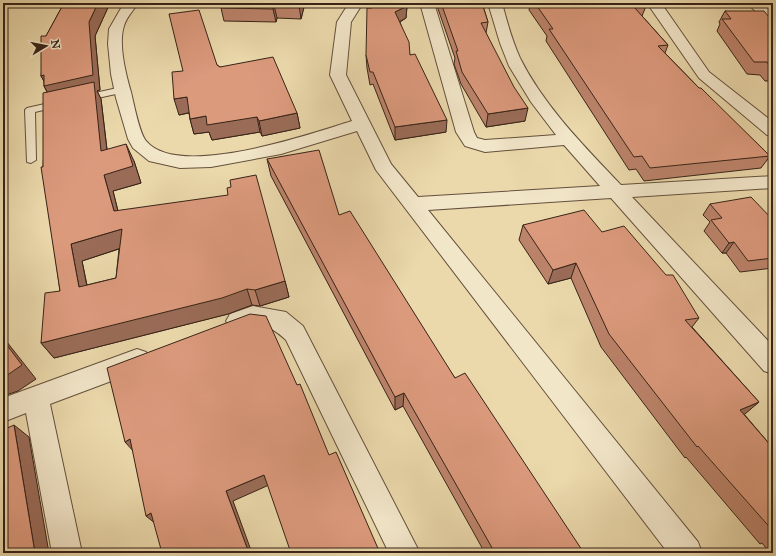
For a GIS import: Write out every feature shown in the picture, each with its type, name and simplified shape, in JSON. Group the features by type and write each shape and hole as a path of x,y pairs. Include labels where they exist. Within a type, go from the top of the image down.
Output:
{"street":[{"path":"131,3 116,28 116,42 122,90 139,145 153,156 175,162 201,163 234,159 362,124"},
{"path":"356,3 344,22 338,75 383,166 687,553"},
{"path":"427,3 465,132 471,142 484,146 568,139"},
{"path":"496,3 506,42 517,66 535,94 568,139 773,363"},
{"path":"654,3 704,75 773,131"},
{"path":"754,3 773,20"},
{"path":"413,204 773,182"},
{"path":"216,330 253,316 278,319 295,333 404,553"},
{"path":"3,410 156,353"},
{"path":"36,398 67,553"}],"lane":[{"path":"31,160 30,110 122,90"}],"building":[{"path":"64,3 98,3 89,22 93,75 44,86 44,75 41,76 41,36 46,36"},
{"path":"223,3 300,3 299,5 274,5 273,9 221,8"},
{"path":"374,3 406,3 407,6 395,12 409,42 410,55 415,54 447,120 395,127 373,72 370,72 366,55 367,8 372,8"},
{"path":"441,3 482,3 488,22 481,23 514,87 528,108 488,114 462,72 456,51 458,51"},
{"path":"535,3 643,3 646,6 634,7 668,45 658,46 699,88 701,88 770,156 650,168 642,156 634,157 549,29 553,29"},
{"path":"199,10 217,65 220,67 273,57 297,113 259,121 257,117 207,125 206,116 190,119 187,97 174,99 172,72 183,71 169,14"},
{"path":"725,11 764,11 773,22 773,69 767,62 754,62 722,19 731,19"},
{"path":"94,82 101,151 126,144 133,166 104,175 114,211 228,195 227,188 231,187 230,180 256,175 285,281 255,290 247,289 222,298 41,343 45,293 60,291 41,167 43,167 43,93","holes":["122,229 116,278 79,287 71,244"]},
{"path":"319,150 339,215 350,211 455,378 465,373 584,553 495,553 404,393 395,397 267,159"},
{"path":"751,197 773,220 773,258 748,261 734,242 729,243 711,220 722,218 710,204"},
{"path":"584,210 602,232 624,226 666,275 673,275 699,318 685,320 759,402 740,410 772,447 773,446 773,531 698,446 697,447 609,334 576,263 553,270 523,225"},
{"path":"250,314 266,316 297,385 300,384 329,455 336,452 380,553 291,553 264,475 226,491 249,553 162,553 151,513 146,516 130,439 125,442 107,368"},
{"path":"3,340 22,365 3,378"},
{"path":"14,425 35,553 3,553 3,430"}]}
